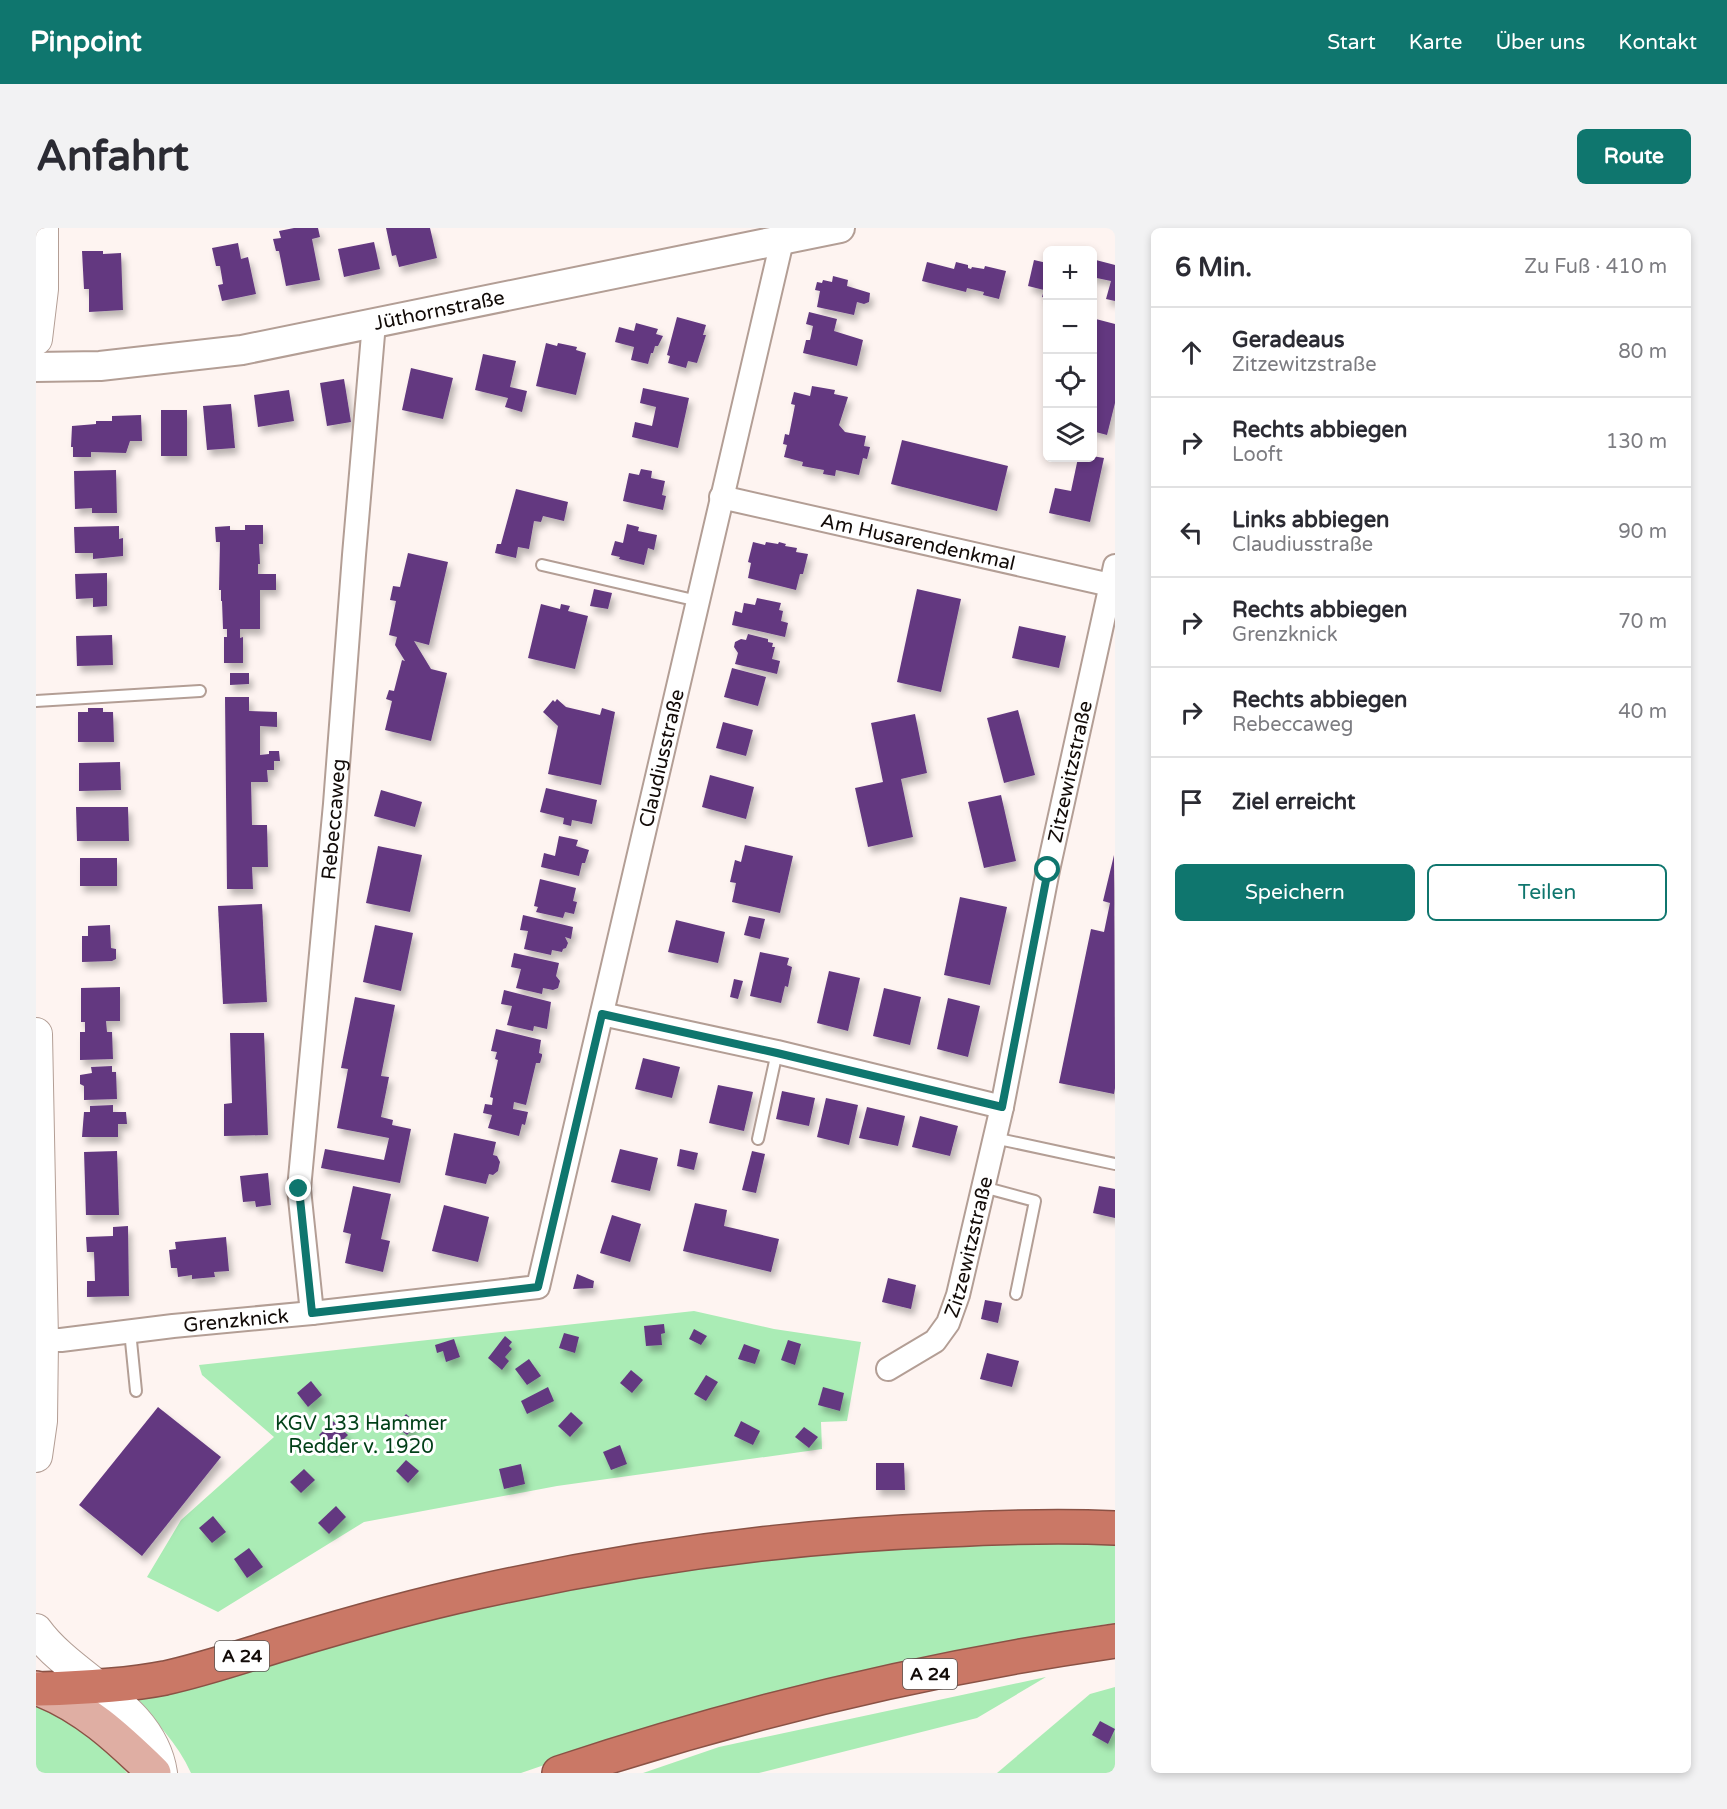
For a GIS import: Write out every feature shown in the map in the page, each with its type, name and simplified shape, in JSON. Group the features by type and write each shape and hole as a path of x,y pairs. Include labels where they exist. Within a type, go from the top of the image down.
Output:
{"highway":[{"name":"A 24","path":"98,1686 168,1677 384,1615 477,1592 628,1563 717,1550 851,1535 1004,1527 1115,1528"},
{"name":"A 24","path":"559,1773 678,1735 853,1690 972,1665 1115,1641"},
{"path":"38,1688 98,1686"}],"main road":[{"path":"36,339 42,290 42,228"},
{"path":"36,1034 42,1340 40,1421 36,1456"},
{"path":"36,1630 54,1650 132,1718 145,1733 159,1757 161,1773"},
{"path":"38,1688 84,1712 154,1773"}],"street":[{"name":"Jüthornstraße","path":"36,367 100,366 242,350 723,252 784,233 840,228"},
{"name":"Claudiusstraße","path":"538,1287 784,233"},
{"name":"Rebeccaweg","path":"312,1313 299,1189 335,804 374,323"},
{"name":"Am Husarendenkmal","path":"721,496 1113,579"},
{"name":"Zitzewitzstraße","path":"888,1369 934,1341 948,1323 958,1294 1002,1107 1048,870 1113,579"},
{"path":"602,1014 1002,1107"},
{"name":"Grenzknick","path":"42,1340 61,1340 130,1330 312,1313 538,1287"}],"lane":[{"path":"542,565 698,601"},
{"path":"36,701 200,691"},
{"path":"758,1139 777,1053"},
{"path":"994,1138 1115,1164"},
{"path":"983,1187 1035,1201 1016,1294"},
{"path":"130,1330 136,1391"}],"green space":[{"name":"KGV 133 Hammer Redder v. 1920","path":"694,1311 774,1329 861,1342 847,1421 821,1422 822,1449 557,1486 364,1522 218,1612 147,1577 181,1520 274,1437 202,1375 199,1365"},
{"path":"964,1541 1115,1542 1115,1623 999,1644 792,1693 656,1730 521,1773 191,1773 173,1742 133,1696 505,1599 748,1558"},
{"path":"1046,1677 977,1718 759,1773 643,1773 719,1747"},
{"path":"1115,1687 1115,1773 997,1773 1090,1694"},
{"path":"36,1706 75,1725 86,1733 98,1742 127,1773 36,1773"}],"building":[{"path":"294,228 318,228 320,237 312,239 320,280 286,286 279,251 276,251 273,239 281,238 279,231"},
{"path":"386,228 430,228 437,258 399,267 396,255 392,256"},
{"path":"374,242 380,269 344,277 338,249"},
{"path":"238,243 241,259 248,257 256,294 222,301 218,285 223,284 220,266 216,266 212,248"},
{"path":"82,251 103,251 103,254 121,253 123,310 89,312 89,289 84,289"},
{"path":"1034,260 1043,262 1043,290 1028,286"},
{"path":"1097,260 1115,265 1115,301 1106,299 1111,281 1097,278"},
{"path":"927,262 954,269 956,262 968,265 971,269 972,267 984,269 985,266 1006,271 999,299 967,288 966,292 922,281"},
{"path":"833,276 848,280 847,286 870,293 869,302 864,304 857,302 854,315 817,307 820,291 815,290 817,282 822,283 823,280 832,282"},
{"path":"809,312 837,319 834,331 863,340 857,366 803,353 806,340 810,340 813,326 806,324"},
{"path":"677,317 706,325 703,335 706,335 697,363 688,361 686,368 668,363 670,356 667,355"},
{"path":"1097,319 1115,324 1115,403 1107,435 1097,432"},
{"path":"636,323 658,329 656,334 663,336 651,353 648,364 631,360 634,347 615,342 619,327 634,331"},
{"path":"546,343 577,347 576,350 586,353 576,395 536,386"},
{"path":"483,354 516,361 510,387 527,391 522,412 505,407 508,398 475,390"},
{"path":"411,368 453,378 443,419 402,410"},
{"path":"344,379 351,422 327,426 320,383"},
{"path":"812,386 835,390 834,394 848,397 839,425 845,432 866,436 864,446 870,447 867,459 863,458 859,475 836,470 835,476 823,474 824,470 802,466 803,462 784,457 787,445 783,444 785,434 789,435 795,405 791,404 794,392 810,396"},
{"path":"643,388 689,398 678,448 632,437 635,422 652,426 656,407 640,403"},
{"path":"289,390 294,421 258,427 254,395"},
{"path":"231,404 235,448 207,450 203,406"},
{"path":"161,410 187,410 187,456 161,456"},
{"path":"141,415 142,441 130,441 126,453 91,452 91,457 73,457 72,426 96,424 96,421 112,421 112,416"},
{"path":"902,440 1008,466 997,511 891,484"},
{"path":"1097,457 1104,458 1090,522 1049,513 1055,488 1071,491 1077,462 1097,462"},
{"path":"641,469 652,471 651,478 665,481 662,495 666,496 663,510 623,501 629,473 639,475"},
{"path":"116,470 117,513 92,513 92,508 75,509 74,471"},
{"path":"516,489 568,502 564,521 543,516 541,522 534,521 529,549 518,547 516,558 495,553 497,544 501,544"},
{"path":"627,524 639,527 638,531 657,535 654,550 648,548 644,565 611,555 615,541 623,543"},
{"path":"245,525 263,525 263,544 259,544 258,574 276,574 276,590 260,590 260,629 240,629 240,638 243,637 243,663 224,663 224,637 227,637 227,629 223,629 221,590 219,590 220,542 216,542 215,527 230,526 230,530 245,530"},
{"path":"119,526 119,539 123,538 123,556 93,559 93,553 75,553 74,527"},
{"path":"753,542 765,545 766,542 778,544 779,542 786,544 785,546 797,548 796,552 808,554 796,590 748,578 751,563 748,562"},
{"path":"408,553 448,562 429,645 414,641 431,669 447,673 431,741 385,730 392,701 386,699 389,690 394,691 402,660 405,661 395,645 397,637 389,635 396,601 390,600 393,586 400,587"},
{"path":"107,573 107,606 93,607 93,598 76,599 75,574"},
{"path":"594,589 612,593 608,609 590,606"},
{"path":"917,589 961,599 941,692 897,682"},
{"path":"757,598 781,603 779,610 783,611 781,621 788,623 785,637 732,625 735,611 742,613 744,603 755,605"},
{"path":"541,604 560,609 561,604 570,606 568,611 588,616 575,669 528,658"},
{"path":"1019,626 1066,636 1059,668 1012,658"},
{"path":"748,634 768,639 768,642 773,643 772,647 775,647 772,659 780,661 777,674 735,664 738,653 734,647 735,642 741,639 746,640"},
{"path":"112,635 113,665 77,666 76,636"},
{"path":"732,668 766,677 758,706 724,697"},
{"path":"230,673 249,673 249,684 230,685"},
{"path":"225,697 249,697 249,711 277,712 277,727 260,726 260,755 269,754 269,751 279,751 280,761 274,761 274,770 267,770 268,782 251,782 252,825 267,825 268,867 252,867 253,889 227,889"},
{"path":"557,699 566,707 600,715 602,708 615,712 601,785 548,774 558,726 543,712 553,700 555,702"},
{"path":"88,708 103,708 103,712 113,712 114,742 78,742 78,712 88,712"},
{"path":"1018,710 1035,775 1004,783 987,718"},
{"path":"915,714 927,773 901,779 913,837 868,847 855,788 883,782 871,723"},
{"path":"723,722 753,730 746,756 716,748"},
{"path":"120,762 121,790 79,791 79,763"},
{"path":"710,775 754,787 746,819 702,807"},
{"path":"546,788 597,800 592,824 572,820 571,826 563,824 564,818 540,812"},
{"path":"381,790 422,802 415,827 374,816"},
{"path":"1001,795 1016,861 984,868 968,802"},
{"path":"76,807 128,807 129,841 77,841"},
{"path":"559,836 578,840 576,846 589,850 585,863 582,863 579,876 541,867 544,853 555,856"},
{"path":"745,845 793,856 780,913 732,902 736,883 730,882 735,860 741,862"},
{"path":"378,846 422,855 410,912 366,903"},
{"path":"1114,855 1114,1094 1059,1083 1091,929 1104,932 1110,903 1103,901"},
{"path":"80,858 117,858 117,886 80,886"},
{"path":"540,879 576,888 573,901 577,902 574,914 565,912 563,918 536,912 538,907 534,906"},
{"path":"960,897 1007,907 990,985 944,975"},
{"path":"262,904 267,1002 223,1004 218,906"},
{"path":"523,915 573,927 571,939 565,937 568,943 566,948 562,952 552,950 551,955 524,949 528,931 520,930"},
{"path":"749,916 765,919 760,939 744,935"},
{"path":"676,920 725,932 718,963 668,952"},
{"path":"110,925 111,948 116,949 116,959 82,962 82,936 88,936 88,926"},
{"path":"375,925 413,933 401,991 363,982"},
{"path":"760,952 789,958 787,965 792,967 788,987 785,986 781,1003 750,996"},
{"path":"514,953 559,963 556,976 560,981 558,988 553,990 543,988 542,994 516,988 521,969 511,967"},
{"path":"829,971 860,978 848,1031 817,1023"},
{"path":"734,979 743,981 738,999 730,997"},
{"path":"120,987 120,1021 106,1021 107,1032 112,1032 113,1059 80,1060 80,1032 85,1032 85,1022 81,1022 81,988"},
{"path":"884,988 921,997 910,1045 873,1036"},
{"path":"504,990 551,1002 547,1029 534,1026 533,1031 507,1025 512,1006 501,1004"},
{"path":"355,997 395,1005 381,1076 389,1077 381,1117 393,1120 392,1125 411,1129 400,1183 321,1168 325,1149 384,1160 389,1138 337,1128 348,1069 341,1068"},
{"path":"948,998 980,1006 968,1057 937,1049"},
{"path":"496,1029 541,1040 539,1053 542,1056 540,1063 536,1063 526,1105 514,1102 513,1109 528,1112 519,1136 488,1128 492,1115 483,1113 485,1104 492,1105 493,1098 490,1097 498,1060 495,1059 497,1052 491,1051"},
{"path":"230,1033 264,1033 268,1135 224,1136 224,1104 232,1103"},
{"path":"643,1058 680,1067 672,1098 635,1089"},
{"path":"112,1066 112,1072 116,1072 117,1099 84,1100 84,1086 80,1084 80,1075 92,1073 91,1067"},
{"path":"718,1085 753,1092 744,1131 709,1123"},
{"path":"782,1091 815,1098 809,1126 776,1119"},
{"path":"826,1098 858,1105 849,1145 817,1137"},
{"path":"113,1105 113,1112 126,1112 127,1124 118,1124 118,1137 82,1137 84,1112 90,1112 90,1106"},
{"path":"867,1107 905,1116 898,1146 859,1138"},
{"path":"920,1116 958,1126 950,1156 912,1147"},
{"path":"454,1133 496,1142 493,1155 497,1156 500,1162 498,1171 493,1175 489,1174 486,1184 445,1175"},
{"path":"620,1149 658,1158 650,1191 611,1182"},
{"path":"680,1149 698,1153 694,1170 677,1166"},
{"path":"117,1151 119,1215 86,1215 84,1152"},
{"path":"752,1151 765,1154 756,1193 742,1190"},
{"path":"268,1173 271,1205 256,1207 255,1201 243,1202 240,1176"},
{"path":"353,1186 391,1194 381,1239 390,1241 383,1272 345,1263 351,1234 343,1232"},
{"path":"1099,1186 1115,1189 1115,1218 1093,1213"},
{"path":"695,1203 727,1210 724,1226 779,1239 771,1272 683,1251"},
{"path":"444,1205 489,1217 478,1262 432,1251"},
{"path":"612,1215 641,1224 630,1262 600,1253"},
{"path":"128,1226 129,1296 87,1297 87,1281 95,1281 94,1252 87,1252 86,1237 113,1236 113,1227"},
{"path":"226,1237 229,1271 214,1272 215,1277 192,1279 192,1275 178,1277 177,1268 171,1268 169,1250 176,1249 175,1242"},
{"path":"577,1274 594,1281 593,1288 573,1289"},
{"path":"888,1278 916,1285 911,1309 882,1302"},
{"path":"985,1300 1002,1303 998,1323 981,1319"},
{"path":"664,1324 665,1333 661,1334 662,1345 646,1346 644,1326"},
{"path":"694,1329 707,1336 701,1345 689,1339"},
{"path":"564,1333 579,1337 575,1353 559,1348"},
{"path":"505,1336 512,1342 509,1346 512,1349 505,1357 509,1361 502,1370 488,1358"},
{"path":"454,1339 460,1357 446,1362 443,1351 437,1353 435,1345"},
{"path":"788,1340 801,1344 795,1365 781,1360"},
{"path":"744,1344 760,1350 755,1364 738,1359"},
{"path":"987,1353 1019,1361 1012,1387 980,1379"},
{"path":"529,1359 541,1376 527,1385 515,1369"},
{"path":"631,1370 643,1380 632,1393 620,1383"},
{"path":"706,1375 718,1382 706,1401 694,1394"},
{"path":"311,1381 322,1395 308,1407 297,1393"},
{"path":"548,1387 554,1401 527,1414 521,1401"},
{"path":"823,1387 844,1393 840,1411 818,1405"},
{"path":"158,1407 221,1457 142,1556 79,1505"},
{"path":"571,1412 583,1423 570,1437 558,1426"},
{"path":"406,1414 417,1424 407,1435 396,1426"},
{"path":"333,1421 348,1435 333,1450 319,1435"},
{"path":"741,1421 760,1431 753,1445 734,1436"},
{"path":"804,1427 818,1437 809,1448 795,1437"},
{"path":"620,1445 627,1464 611,1470 603,1452"},
{"path":"406,1460 419,1471 408,1483 396,1471"},
{"path":"876,1463 904,1463 905,1490 876,1490"},
{"path":"521,1464 525,1484 504,1489 499,1469"},
{"path":"304,1469 315,1480 301,1493 290,1482"},
{"path":"336,1506 346,1517 329,1534 318,1523"},
{"path":"213,1516 226,1532 212,1543 199,1528"},
{"path":"249,1548 263,1567 247,1578 234,1559"},
{"path":"1100,1721 1115,1729 1108,1744 1092,1735"}],"route":[{"path":"299,1189 312,1313 538,1287 602,1014 1002,1107 1048,870"}]}
